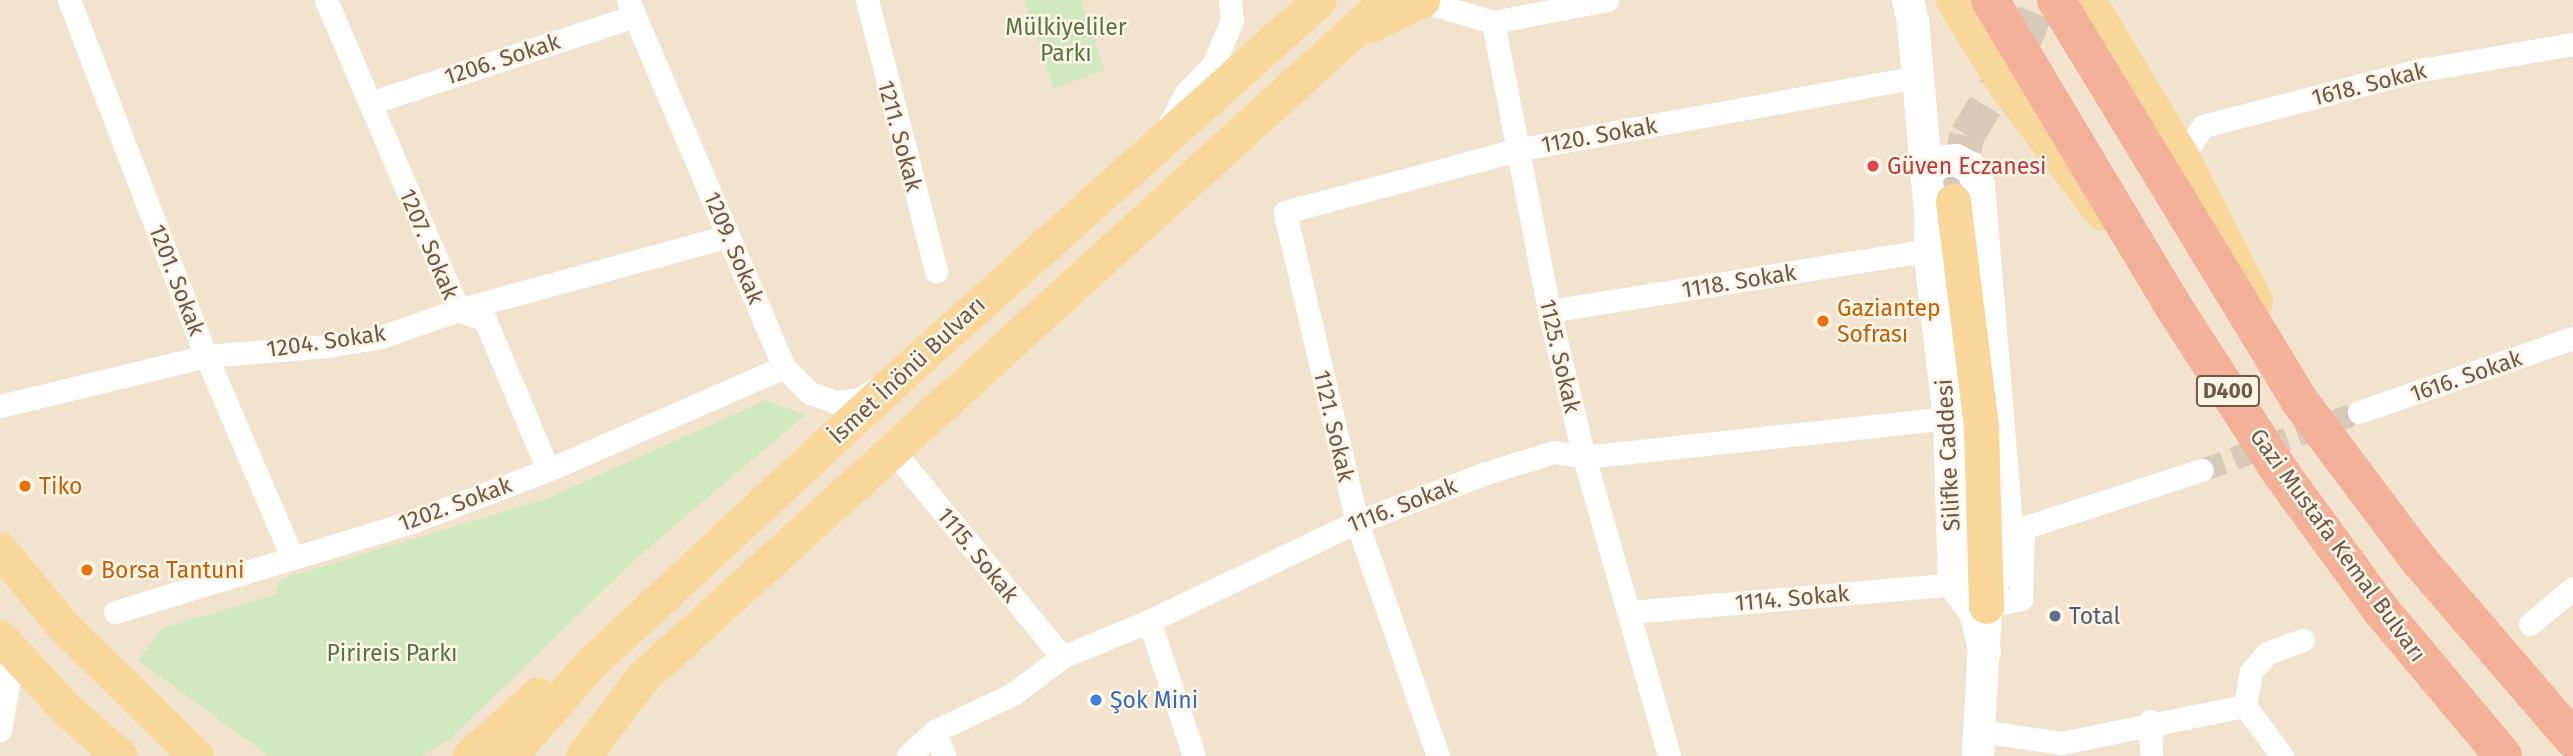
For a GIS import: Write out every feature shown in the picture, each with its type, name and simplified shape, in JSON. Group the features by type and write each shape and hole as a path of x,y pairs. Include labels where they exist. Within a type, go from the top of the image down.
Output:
{"highway":[{"name":"Gazi Mustafa Kemal Bulvarı","path":"1990,0 2173,306 2281,474 2382,610 2503,756"},
{"name":"D400","path":"2056,0 2301,403 2419,560 2573,739"}],"main road":[{"path":"1218,91 1300,0"},
{"name":"İsmet İnönü Bulvarı","path":"509,756 590,664 904,372 1319,0"},
{"path":"583,756 642,678 895,453 1387,0"},
{"path":"1351,33 1422,0"},
{"path":"1953,0 2005,85 2173,306"},
{"path":"2088,0 2103,15 2182,157 2238,263 2301,403"},
{"path":"1953,201 1981,428 1986,606"},
{"path":"0,549 63,626 187,749 210,756"},
{"path":"6,647 120,756"},
{"path":"470,756 533,698 590,664"}],"street":[{"name":"1201. Sokak","path":"69,0 206,356 292,557"},
{"name":"1207. Sokak","path":"326,0 457,310 485,320 548,470"},
{"name":"1211. Sokak","path":"867,0 936,271"},
{"path":"1161,139 1186,93 1213,65 1232,20 1230,0"},
{"path":"1422,0 1493,22 1607,0"},
{"name":"Silifke Caddesi","path":"1908,0 1927,174 1929,250 1949,418 1954,584"},
{"name":"1206. Sokak","path":"369,103 631,8"},
{"name":"1209. Sokak","path":"631,8 785,366 810,393 836,402 859,399 904,372"},
{"name":"1125. Sokak","path":"1493,22 1549,312 1584,457 1669,756"},
{"name":"1618. Sokak","path":"2182,157 2203,126 2415,71 2573,44"},
{"name":"1120. Sokak","path":"1284,212 1516,150 1917,77"},
{"path":"1927,174 1939,162 1955,160 1971,168 1979,185 2008,538 1986,606 1979,744 2061,743 2150,721 2245,706"},
{"name":"1121. Sokak","path":"1284,212 1357,522 1438,756"},
{"name":"1204. Sokak","path":"0,406 206,356 381,337 457,310 728,236"},
{"name":"1118. Sokak","path":"1549,312 1929,250"},
{"name":"1616. Sokak","path":"2359,412 2573,338"},
{"name":"1202. Sokak","path":"114,612 411,522 548,470 785,366"},
{"name":"1116. Sokak","path":"908,756 935,731 1013,694 1062,657 1149,621 1357,522 1554,452 1584,457 1949,418"},
{"name":"1115. Sokak","path":"895,453 1062,657"},
{"path":"1986,606 2021,599 2023,528 2202,470"},
{"path":"1954,584 1975,612 1984,652"},
{"name":"1114. Sokak","path":"1630,612 1954,584"},
{"path":"2530,624 2573,587"},
{"path":"1149,621 1194,756"},
{"path":"2281,756 2245,706 2251,673 2267,653 2302,640"},
{"path":"0,730 6,647"},
{"path":"2533,694 2573,712"},
{"path":"2150,721 2151,756"},
{"path":"935,731 944,756"}],"shaded area":[{"path":"0,0 2573,0 2573,756 0,756"}],"green space":[{"name":"Mülkiyeliler Parkı","path":"1024,0 1080,0 1105,70 1054,88"},
{"name":"Pirireis Parkı","path":"766,400 805,415 639,556 450,739 421,756 269,756 138,660 163,628 274,595 281,579 546,499"}],"tunnel":[{"path":"1953,201 1967,135 2022,45 2040,0"},
{"path":"2202,470 2359,412"}],"place":[{"name":"Güven Eczanesi","path":"1873,166"},
{"name":"Gaziantep Sofrası","path":"1823,321"},
{"name":"Тiko","path":"25,486"},
{"name":"Borsa Tantuni","path":"87,570"},
{"name":"Total","path":"2055,616"},
{"name":"Şok Mini","path":"1096,700"}]}
